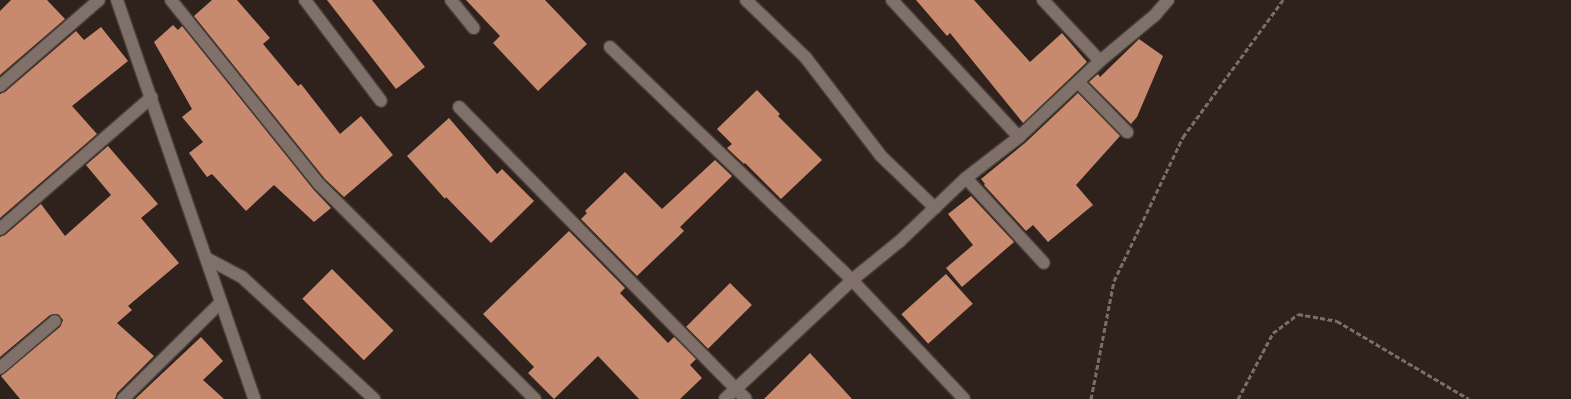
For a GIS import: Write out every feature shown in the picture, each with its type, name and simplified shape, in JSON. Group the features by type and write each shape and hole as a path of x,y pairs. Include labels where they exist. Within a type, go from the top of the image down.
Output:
{"street":[{"path":"0,86 99,0"},
{"path":"118,0 254,399"},
{"path":"171,0 319,184 535,399"},
{"path":"305,0 381,101"},
{"path":"451,0 474,28"},
{"path":"746,0 806,58 881,156 935,208"},
{"path":"892,0 1019,137"},
{"path":"1043,0 1100,61"},
{"path":"725,399 852,280 900,241 966,178 1019,137 1079,83 1100,61 1155,15 1168,0"},
{"path":"610,46 852,280 964,399"},
{"path":"1079,83 1127,132"},
{"path":"0,228 152,97"},
{"path":"458,107 746,399"},
{"path":"966,178 1044,263"},
{"path":"208,260 242,277 374,399"},
{"path":"123,399 221,302"},
{"path":"0,368 55,321"}],"path":[{"path":"1093,398 1114,281 1183,137 1283,0"},
{"path":"1238,399 1273,333 1298,314 1337,321 1469,399"}],"building":[{"path":"11,0 47,0 65,19 0,75 0,11"},
{"path":"212,0 237,0 270,38 263,44 298,86 301,84 340,134 361,116 393,155 344,197 325,179 194,16"},
{"path":"327,0 372,0 425,67 396,89"},
{"path":"466,0 545,0 587,44 538,91 493,43 500,36"},
{"path":"916,0 974,0 1030,62 1062,33 1087,62 1023,123 950,33 947,36"},
{"path":"173,25 178,30 182,26 313,189 331,208 314,222 274,185 246,211 212,174 207,177 189,153 203,142 182,117 192,109 154,42"},
{"path":"101,27 128,61 72,106 97,134 0,218 0,94 5,92 76,31 84,40"},
{"path":"1139,39 1163,56 1137,117 1131,124 1089,82 1098,74 1100,77"},
{"path":"757,90 780,114 778,116 822,160 781,199 727,148 732,144 717,129"},
{"path":"1078,93 1120,136 1076,185 1093,205 1048,242 1033,225 1026,231 984,185 981,179 1025,143"},
{"path":"449,118 497,174 502,169 534,201 491,243 446,197 445,199 407,156"},
{"path":"108,146 158,204 141,218 179,263 128,306 132,310 117,323 154,356 117,393 115,399 20,399 1,376 60,327 63,320 58,314 50,315 0,357 0,237 5,235 41,204 65,236 111,195 86,165"},
{"path":"715,160 732,176 680,227 684,231 637,276 581,219 587,213 585,211 625,172 662,209"},
{"path":"971,196 1014,242 962,287 946,268 973,245 948,214"},
{"path":"569,231 625,288 620,293 668,343 674,337 696,359 690,365 702,378 680,399 639,399 598,356 554,399 528,373 534,367 483,314"},
{"path":"332,269 394,331 364,360 302,299"},
{"path":"946,274 973,304 928,344 901,314"},
{"path":"730,283 752,305 708,349 686,327"},
{"path":"201,337 223,361 203,380 224,399 135,399"},
{"path":"810,353 852,399 764,399"}]}
